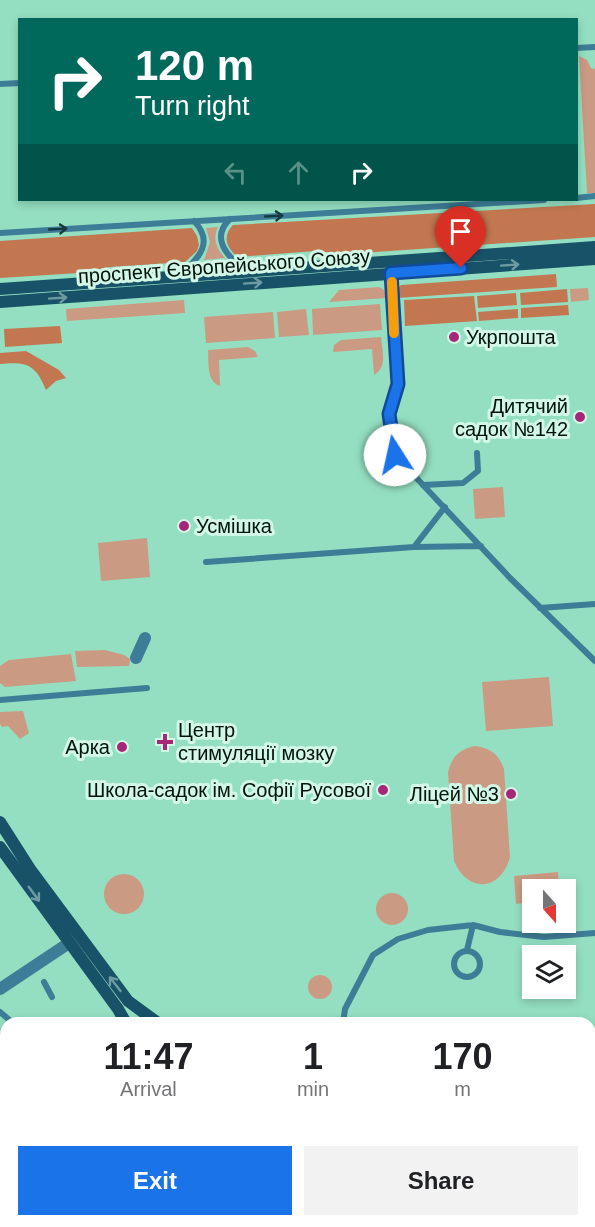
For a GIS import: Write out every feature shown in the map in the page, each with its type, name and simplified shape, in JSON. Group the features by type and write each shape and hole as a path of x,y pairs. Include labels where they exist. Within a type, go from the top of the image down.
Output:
{"main road":[{"name":"проспект Європейського Союзу","path":"0,289 595,247"},
{"name":"проспект Європейського Союзу","path":"0,302 595,259"},
{"path":"0,822 30,869 128,1000 150,1017"},
{"path":"0,847 123,1017"}],"street":[{"path":"136,658 145,638"},
{"path":"0,989 69,943"}],"lane":[{"path":"578,48 595,47"},
{"path":"0,84 18,83"},
{"path":"578,198 595,196"},
{"path":"0,232 527,201"},
{"path":"230,219 222,228 223,248 248,271"},
{"path":"180,276 203,250 203,236 194,221"},
{"path":"391,273 398,384 389,414 393,447 399,461 595,662"},
{"path":"423,485 464,483 478,471 477,453"},
{"path":"414,547 445,507"},
{"path":"206,562 414,547 481,546"},
{"path":"540,608 595,604"},
{"path":"0,700 147,688"},
{"path":"344,1017 345,1009 373,955 398,939 428,930 473,926 544,938 595,933"},
{"path":"467,950 473,926"},
{"path":"467,950 478,956 480,962 477,973 467,977 458,974 453,962 458,953 467,950"},
{"path":"44,982 52,997"}],"shaded area":[{"path":"579,56 587,60 591,68 595,69 595,193 587,193"},
{"path":"595,204 595,237 347,254 315,251 238,257 227,242 227,233 233,225"},
{"path":"218,227 215,236 216,244 225,258 204,260 210,242 206,228"},
{"path":"192,228 199,245 197,251 185,262 110,267 79,273 0,278 0,241"},
{"path":"556,274 557,287 397,298 398,288 401,285"},
{"path":"379,287 384,290 387,298 329,302 339,290"},
{"path":"588,288 589,300 571,302 570,289"},
{"path":"567,289 568,302 521,305 520,293"},
{"path":"516,293 517,305 478,308 477,296"},
{"path":"474,296 477,321 405,326 404,300"},
{"path":"184,300 185,313 67,321 66,309"},
{"path":"380,304 382,330 313,335 312,309"},
{"path":"568,305 569,315 521,318 521,308"},
{"path":"306,309 309,335 279,337 277,312"},
{"path":"518,309 518,318 479,321 478,312"},
{"path":"273,312 275,338 206,343 204,317"},
{"path":"60,326 62,343 5,347 4,329"},
{"path":"381,337 383,363 374,375 372,349 333,352 334,345 341,340"},
{"path":"248,347 255,351 258,357 219,360 220,386 216,384 210,376 208,350"},
{"path":"26,351 59,370 66,378 56,381 46,390 38,375 29,366 17,363 0,364 0,353"},
{"path":"503,487 505,517 475,519 473,489"},
{"path":"147,538 150,577 101,581 98,543"},
{"path":"105,650 130,659 129,666 77,667 75,651"},
{"path":"71,654 76,681 5,687 0,683 0,666 9,660"},
{"path":"549,677 553,726 486,731 482,682"},
{"path":"23,711 29,733 20,739 8,726 2,727 0,712"},
{"path":"475,746 493,753 504,769 510,857 499,877 484,884 467,879 454,861 448,772 457,754"},
{"path":"558,872 558,879 522,879 522,903 516,904 514,876"},
{"path":"124,874 138,880 144,894 138,908 124,914 110,908 104,894 110,880"},
{"path":"392,893 403,898 408,909 403,920 392,925 381,920 376,909 381,898"},
{"path":"320,975 325,976 331,982 331,992 325,998 320,999 315,998 309,992 308,987 309,982 315,976"}],"slow traffic":[{"path":"392,282 394,333"}],"place":[{"name":"Укрпошта","path":"454,337"},
{"name":"Дитячий садок №142","path":"580,417"},
{"name":"Усмішка","path":"184,526"},
{"name":"Центр стимуляції мозку","path":"165,742"},
{"name":"Арка","path":"122,747"},
{"name":"Школа-садок ім. Софії Русової","path":"383,790"},
{"name":"Ліцей №3","path":"511,794"}],"route":[{"path":"395,455 389,414 398,384 391,273 461,268"}]}
